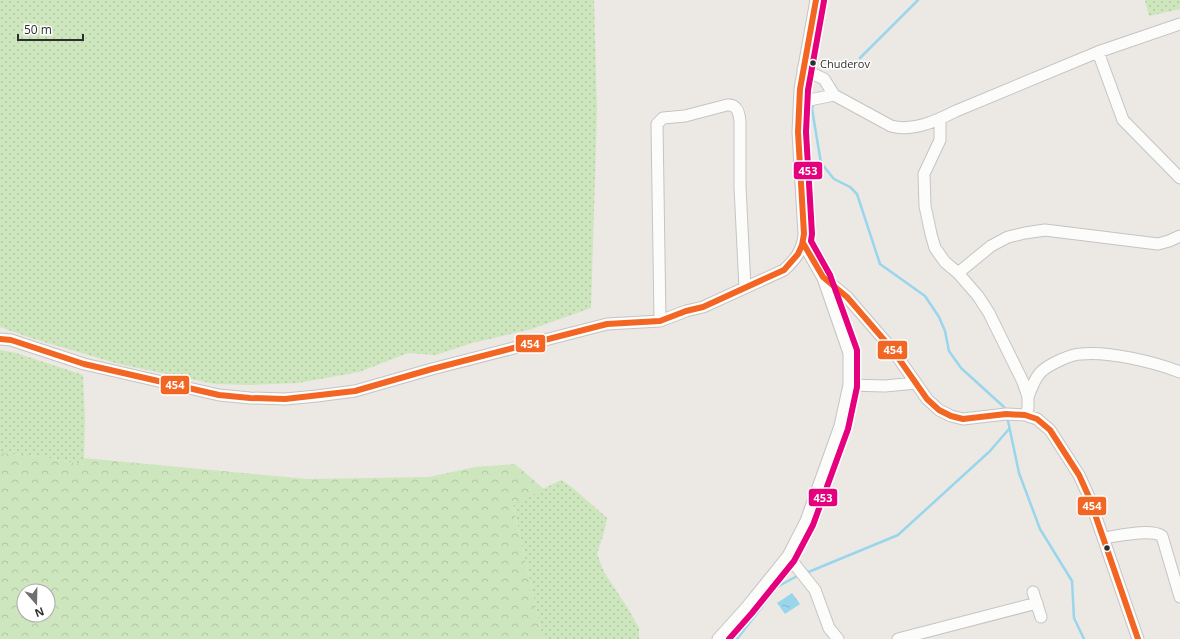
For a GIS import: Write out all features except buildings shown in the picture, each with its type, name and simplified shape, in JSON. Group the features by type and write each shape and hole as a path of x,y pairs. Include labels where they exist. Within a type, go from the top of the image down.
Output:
{"street":[{"path":"0,339 11,340 84,364 219,395 285,399 355,390 607,324 660,321 686,311 703,307 784,270 792,263 803,243 804,234 798,132 804,101 803,68 816,0"},
{"path":"803,68 829,87 890,126 900,129 919,126 940,119 1098,52 1180,24"},
{"path":"1098,52 1123,120 1180,178"},
{"path":"804,101 821,98 829,87"},
{"path":"660,321 657,124 663,118 685,116 727,105 736,107 740,127 740,187 745,288"},
{"path":"940,119 940,140 924,174 924,206 935,248 945,262 958,273 978,296 989,313 1023,382 1028,397 1028,409 1025,415"},
{"path":"958,273 991,246 1008,237 1025,233 1045,230 1158,244 1180,236"},
{"path":"718,639 746,608 788,556 806,521 824,475 840,426 849,384 849,353 822,277 803,243"},
{"path":"822,277 847,297 892,349 927,399 939,410 951,416 963,419 1009,414 1025,415 1037,419 1050,430 1079,475 1089,496 1138,639"},
{"path":"1028,397 1040,372 1058,362 1080,354 1107,354 1162,365 1180,372"},
{"path":"849,384 885,386 916,383"},
{"path":"1104,538 1150,532 1158,533 1162,536 1180,597"},
{"path":"788,556 815,590 829,628 838,639"},
{"path":"1033,592 1042,617"},
{"path":"898,639 1037,603"}],"green space":[{"path":"0,0 594,0 597,111 591,308 532,329 472,343 436,355 408,353 359,372 298,383 251,385 215,384 119,364 34,339 0,327"},
{"path":"1145,0 1180,0 1180,9 1149,16"},
{"path":"0,350 16,353 83,375 85,418 84,465 36,456 0,453"},
{"path":"0,453 36,456 84,465 84,458 308,479 429,477 475,467 515,464 544,489 513,505 543,639 0,639"},
{"path":"561,480 573,488 607,518 597,554 604,572 639,628 639,639 543,639 513,504"}],"water":[{"path":"792,593 800,604 785,614 777,603"}],"waterway":[{"path":"860,58 918,0"},
{"path":"813,103 812,109 821,163 834,179 850,187 857,194 880,264 925,296 939,317 945,331 949,351 961,368 1004,407 1005,411"},
{"path":"1007,416 1019,473 1040,529 1072,581 1074,618 1084,639"},
{"path":"806,573 898,535 990,451 1009,429"},
{"path":"737,639 777,587 799,575"}],"transit line":[{"name":"454","path":"0,339 11,340 84,364 219,395 285,399 355,391 432,369 607,324 660,321 686,311 703,307 784,270 798,254 802,245 804,234 798,132 800,89 816,0"},
{"name":"453","path":"729,639 794,561 813,525 848,429 857,387 857,350 830,275 811,241 812,234 806,132 808,90 824,1"},
{"name":"454","path":"803,243 823,277 847,297 892,349 927,399 939,410 951,416 963,419 1006,414 1025,415 1037,419 1050,430 1079,475 1089,497 1138,639"}],"place":[{"name":"Chuderov","path":"813,63"}]}
